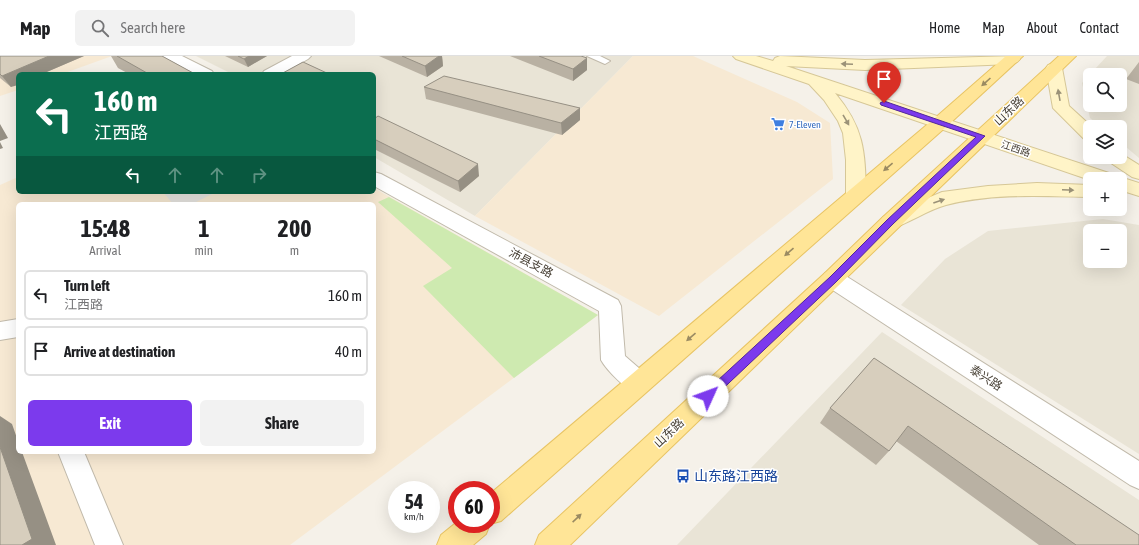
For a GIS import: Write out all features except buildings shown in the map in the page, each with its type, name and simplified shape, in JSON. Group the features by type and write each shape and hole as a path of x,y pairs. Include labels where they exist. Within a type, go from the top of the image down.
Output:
{"main road":[{"path":"746,58 865,65 1014,57"},
{"path":"500,503 941,122 1014,57"},
{"name":"江西路","path":"746,58 1087,172"},
{"path":"1061,62 1061,108 1083,128"},
{"name":"山东路","path":"549,545 833,279 890,222 1061,62"},
{"path":"812,80 833,99 849,123 856,148 856,194"},
{"path":"1125,164 1139,173"},
{"path":"1127,186 1139,190"},
{"path":"890,222 942,199 972,194 1037,189 1083,191"},
{"path":"1127,195 1139,198"},
{"path":"451,545 465,533"}],"street":[{"path":"170,56 202,72"},
{"path":"274,72 303,56"},
{"name":"沛县支路","path":"376,179 610,306 613,360 640,383"},
{"name":"泰兴路","path":"833,279 1139,476"},
{"path":"0,330 16,328"},
{"path":"72,454 109,545"}],"lane":[{"path":"592,56 605,61"}],"shaded area":[{"path":"0,56 112,56 68,72 16,72 16,91 0,96"},
{"path":"196,56 633,56 475,216 376,158 376,72 228,72"},
{"path":"633,56 693,56 797,102 830,123 833,179 659,316 475,216"},
{"path":"1107,56 1139,56 1139,158 1127,148 1127,120 1092,120 1090,118 1089,112 1127,112 1127,68 1096,68"},
{"path":"16,178 16,194 376,194 376,189 598,315 290,545 0,545 0,185"},
{"path":"165,194 212,194 196,202 171,202"},
{"path":"1103,219 1139,225 1139,454 901,305 945,259 988,231"},
{"path":"882,332 1139,500 1139,545 677,545"}],"green space":[{"path":"389,197 598,315 514,378 423,286 452,268 378,202"}],"place":[{"name":"7-Eleven","path":"778,124"},
{"name":"山东路江西路","path":"683,476"}],"route":[{"path":"708,396 833,279 890,222 981,136 884,103"}]}
